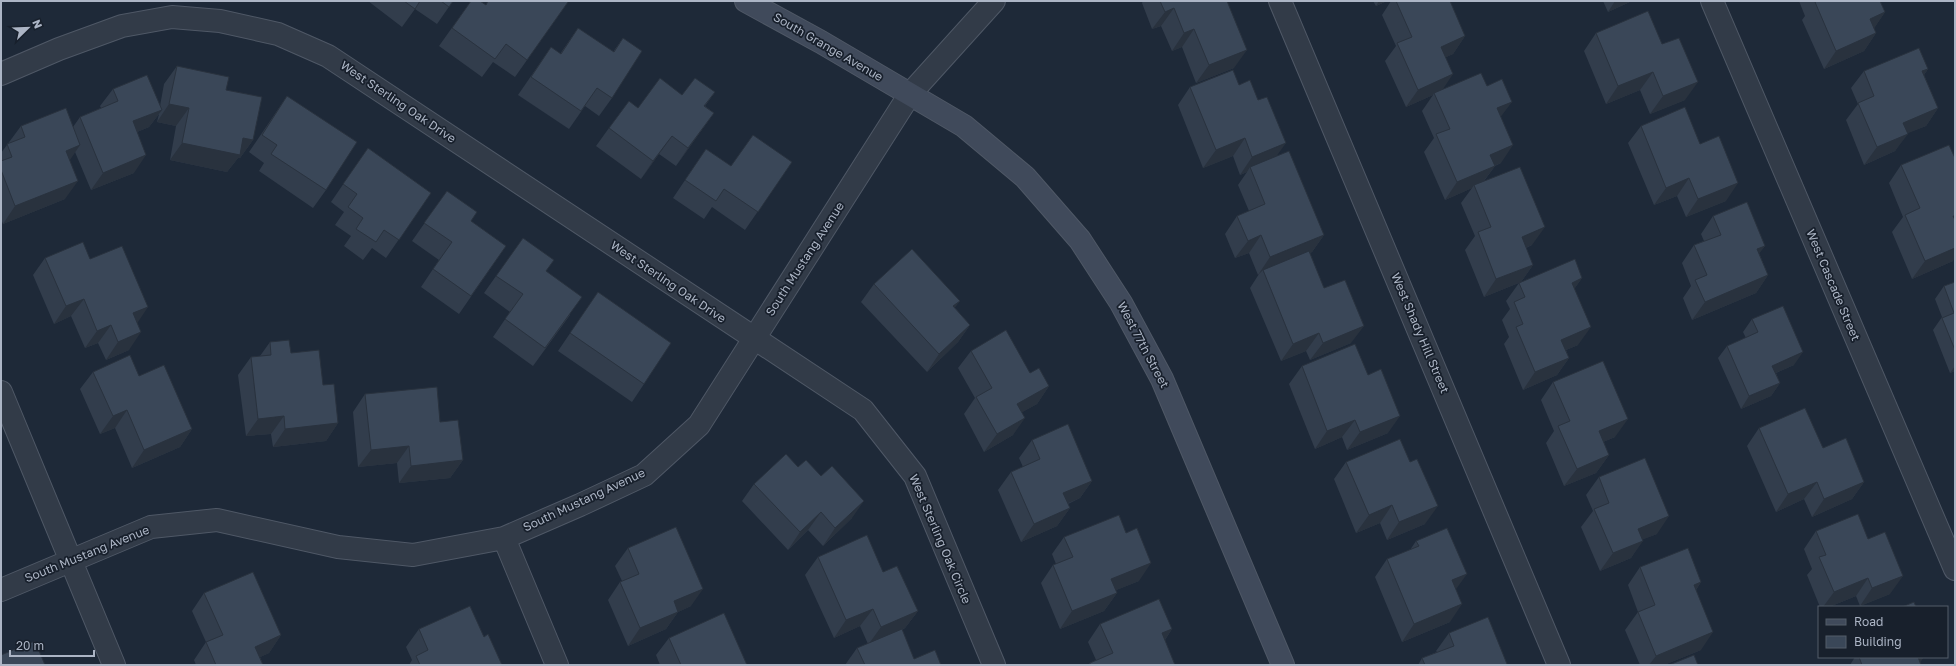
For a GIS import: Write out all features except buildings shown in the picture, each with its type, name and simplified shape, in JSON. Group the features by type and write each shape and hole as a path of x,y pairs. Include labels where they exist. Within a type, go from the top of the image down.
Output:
{"street":[{"name":"South Grange Avenue","path":"746,1 910,94"},
{"name":"South Mustang Avenue","path":"1,590 150,527 217,520 338,547 413,555 504,538 644,475 699,424 910,94 994,1"},
{"name":"West Shady Hill Street","path":"1280,1 1559,665"},
{"name":"West Cascade Street","path":"1712,1 1955,569"},
{"name":"West Sterling Oak Drive","path":"1,74 59,49 122,26 172,17 220,21 278,34 328,56 754,339"},
{"name":"West 77th Street","path":"910,94 964,126 1025,177 1084,246 1121,304 1162,379 1283,665"},
{"name":"West Sterling Oak Circle","path":"754,339 863,410 915,476 994,665"},
{"path":"1,392 114,665"},
{"path":"504,538 557,665"}]}
